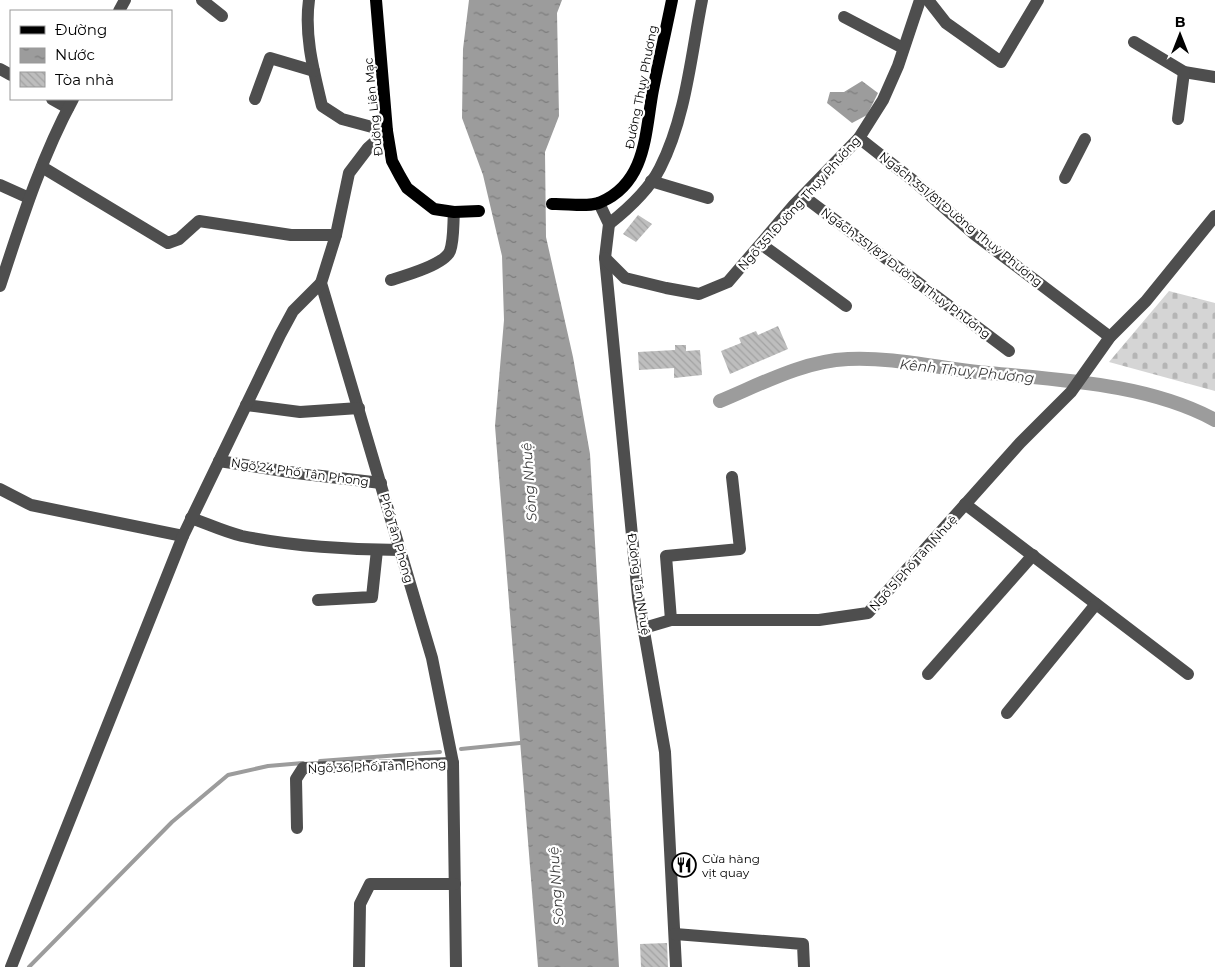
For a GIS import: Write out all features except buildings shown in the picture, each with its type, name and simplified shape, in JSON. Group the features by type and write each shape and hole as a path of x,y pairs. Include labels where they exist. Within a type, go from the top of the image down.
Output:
{"main road":[{"name":"Đường Liên Mạc","path":"376,0 387,131 392,160 407,188 434,209 454,212 479,211"},
{"name":"Đường Thụy Phương","path":"552,204 599,203 620,192 634,174 644,152 653,92 672,0"}],"street":[{"path":"202,0 222,16"},
{"path":"309,0 306,20 322,106 342,119 387,131"},
{"path":"599,203 609,224 632,205 660,169 677,127 702,0"},
{"name":"Ngõ 351 Đường Thụy Phương","path":"605,258 625,278 666,288 699,294 728,282 802,196 859,138 903,48 920,0"},
{"path":"928,0 946,23 1001,62 1038,0"},
{"path":"844,17 903,48"},
{"path":"1134,42 1184,72 1215,77"},
{"path":"255,99 270,58 314,71"},
{"path":"1178,119 1184,72"},
{"path":"0,286 29,198 54,134 71,104 56,100"},
{"path":"10,967 191,518 293,311 321,283 336,235 349,173 368,148 387,131"},
{"name":"Ngách 351/81 Đường Thụy Phương","path":"859,138 915,182 974,234 1110,337"},
{"path":"1065,178 1085,139"},
{"path":"42,167 168,243 179,239 199,221 291,235 336,235"},
{"path":"651,181 708,198"},
{"path":"0,185 29,198"},
{"name":"Ngách 351/87 Đường Thụy Phương","path":"802,196 1009,350"},
{"path":"391,280 446,257 450,249 454,212"},
{"name":"Ngõ 5 Phố Tân Nhuệ","path":"644,628 671,620 819,620 868,613 966,504 1071,392 1088,365 1110,337 1146,301 1215,216"},
{"name":"Đường Tân Nhuệ","path":"609,224 605,258 638,598 665,752 676,967"},
{"path":"761,244 846,306"},
{"name":"Phố Tân Phong","path":"321,283 432,658 453,763 456,967"},
{"path":"246,405 300,412 358,408"},
{"name":"Ngõ 24 Phố Tân Phong","path":"219,461 296,473 381,483"},
{"path":"671,620 666,556 740,549 732,477"},
{"path":"0,489 31,505 183,536"},
{"path":"966,504 1188,674"},
{"path":"191,518 241,535 277,541 377,550 400,550"},
{"path":"318,600 372,597 377,550"},
{"path":"928,674 1033,555"},
{"path":"1007,713 1096,604"},
{"name":"Ngõ 36 Phố Tân Phong","path":"297,828 296,780 303,768 453,763"},
{"path":"359,967 360,904 370,884 455,884"},
{"path":"675,934 803,944 804,967"}],"green space":[{"path":"1169,291 1215,303 1215,391 1109,362"}],"water":[{"name":"Sông Nhuệ","path":"469,0 562,0 557,13 559,116 545,152 546,237 573,357 590,454 619,967 538,967 495,426 504,320 502,256 483,175 462,118 463,49"},
{"path":"862,81 878,93 867,115 852,123 827,103 830,92 844,92"}],"waterway":[{"name":"Kênh Thuỵ Phương","path":"720,401 767,381 815,364 848,359 863,359 1095,384 1157,397 1187,407 1215,420"},
{"path":"461,749 520,743"},
{"path":"320,761 440,752"},
{"path":"29,967 172,822 228,775 268,766 303,763"}],"place":[{"name":"Cửa hàng vịt quay","path":"684,865"}]}
